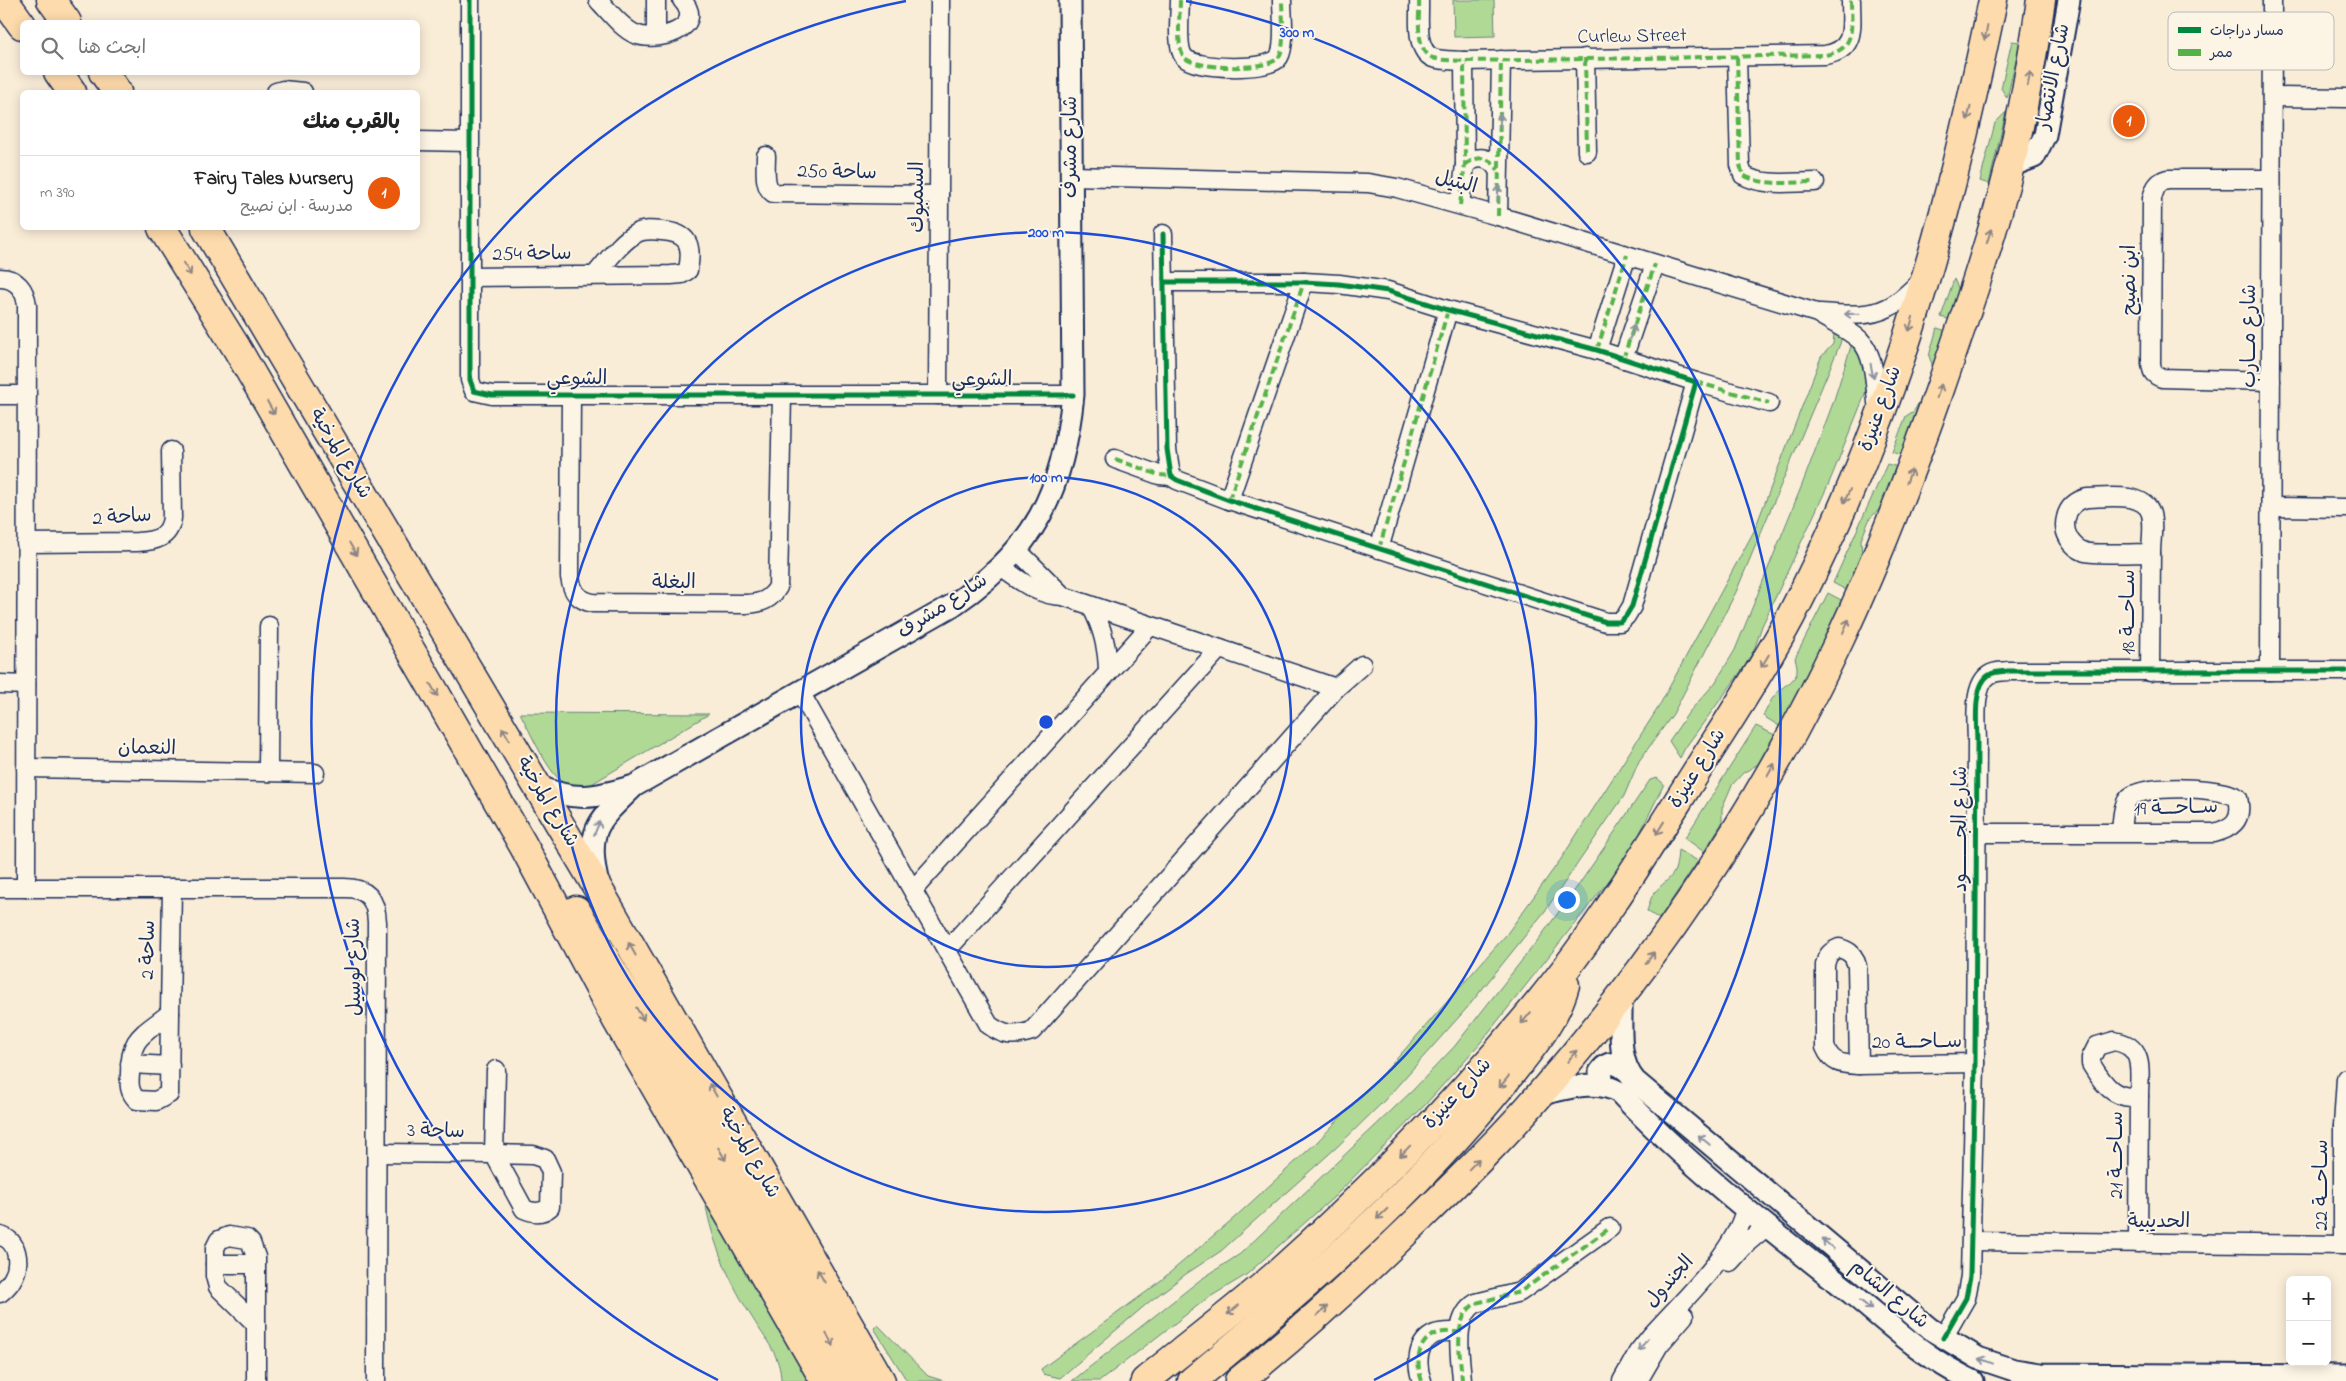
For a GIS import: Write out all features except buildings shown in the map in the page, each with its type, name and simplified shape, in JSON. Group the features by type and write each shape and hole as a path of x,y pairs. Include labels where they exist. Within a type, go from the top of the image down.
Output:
{"highway":[{"path":"4,0 20,21"},
{"path":"51,0 66,20"},
{"name":"شارع عنيزة","path":"1145,1381 1270,1279 1366,1191 1444,1110 1503,1044 1568,964 1624,885 1733,714 1789,619 1823,550 1879,419 1906,340 1952,187 1993,0"},
{"path":"1238,1381 1286,1344 1350,1286 1440,1199 1541,1094 1621,997 1676,921 1747,812 1786,743 1838,643 1873,565 1923,437 1973,291 2010,166 2030,72 2040,0"},
{"path":"60,75 71,90"},
{"path":"106,75 116,90"},
{"name":"شارع المرخية","path":"163,230 236,347 523,844 616,1019 825,1381"},
{"name":"شارع المرخية","path":"207,230 600,892 881,1381"},
{"path":"523,844 546,868 563,890 603,951 853,1381"},
{"path":"1192,1381 1296,1295 1352,1244 1415,1182 1479,1113 1540,1036 1562,997 1568,964"}],"street":[{"name":"الشوعي","path":"470,0 468,142 470,380 474,391 492,394 782,396 1073,395"},
{"path":"598,0 635,34 656,35 673,35 683,28 688,21 688,13 682,0"},
{"path":"656,0 656,35"},
{"name":"السمبوك","path":"938,395 940,0"},
{"name":"شارع مشرف","path":"537,786 560,795 585,798 634,786 953,605 986,582 1002,567 1036,525 1061,470 1069,431 1073,395 1070,0"},
{"path":"1180,0 1180,46 1183,56 1190,62 1202,66 1259,66 1272,64 1278,59 1282,49 1282,0"},
{"name":"Curlew Street","path":"1419,0 1420,38 1424,49 1434,58 1464,61 1738,57 1836,53 1848,41 1851,30 1851,0"},
{"name":"شارع الانتصار","path":"2010,166 2034,157 2044,135 2068,0"},
{"path":"1738,57 1740,165 1743,175 1752,180 1764,182 1816,182"},
{"path":"1585,58 1587,152"},
{"path":"1498,216 1501,60"},
{"path":"1460,205 1466,165 1464,61"},
{"name":"شارع مـــارب","path":"2270,671 2272,70"},
{"path":"2272,97 2346,98"},
{"path":"420,141 468,142"},
{"name":"ساحة 250","path":"766,156 766,183 768,190 773,193 939,195"},
{"path":"1466,165 1477,158 1483,158 1490,160 1498,170"},
{"name":"البتيل","path":"1071,176 1368,183 1498,216 1817,313 1854,315 1875,313 1892,305 1924,278"},
{"name":"ابن نصيح","path":"2271,179 2167,179 2160,181 2155,188 2152,198 2151,363 2155,376 2162,378 2271,381"},
{"name":"ساحة 254","path":"469,277 682,274 688,270 688,242 685,237 673,232 646,230 636,233 627,240 595,275"},
{"path":"1163,234 1167,449 1170,476"},
{"path":"1597,350 1627,255"},
{"path":"1623,359 1655,264"},
{"path":"0,278 14,281 26,295 26,888"},
{"path":"1165,282 1304,282 1339,284 1388,291 1448,310 1597,350 1769,403"},
{"path":"1229,500 1304,282"},
{"path":"1379,548 1448,310"},
{"name":"البتيل","path":"1817,313 1847,331 1861,341 1865,347 1872,369 1879,419"},
{"path":"1114,460 1159,475 1170,476 1229,500 1606,622 1620,622 1632,606 1696,382"},
{"name":"البغلة","path":"571,394 570,577 576,596 584,601 593,603 728,604 762,602 772,596 778,587 782,396"},
{"path":"0,395 26,395"},
{"name":"ساحة 2","path":"26,543 137,542 154,541 163,537 170,528 172,518 171,451"},
{"name":"ســاحـــة 18","path":"2150,672 2151,553 2151,515 2148,507 2133,499 2088,498 2074,504 2066,518 2067,536 2073,544 2085,552 2151,553"},
{"path":"2271,507 2346,508"},
{"path":"1017,550 1063,596"},
{"path":"1002,567 1037,592 1063,596 1336,688"},
{"path":"1091,606 1102,627 1108,659 1108,673"},
{"path":"268,772 269,626"},
{"path":"913,890 1150,626"},
{"path":"947,950 1219,649"},
{"path":"800,692 989,1024 1001,1034 1017,1036 1032,1030 1336,688 1362,665"},
{"name":"شارع الجــــــــود","path":"1943,1338 1966,1298 1970,1276 1975,1063 1977,704 1982,683 1988,675 2008,671 2346,671"},
{"path":"0,684 26,685"},
{"name":"النعمان","path":"26,768 315,773"},
{"name":"شارع مشرف","path":"600,892 592,858 592,841 599,822 634,786"},
{"name":"ســاحـــة 19","path":"1977,833 2121,833 2214,833 2227,830 2236,824 2239,815 2238,798 2221,791 2156,789 2140,791 2129,798 2124,808 2121,833"},
{"name":"شارع لوسيل","path":"0,888 356,888 369,895 374,901 376,911 376,1381"},
{"name":"ساحة 2","path":"170,1013 134,1044 130,1064 129,1086 137,1100 156,1101 169,1094 172,888"},
{"name":"ســاحـــة 20","path":"1859,1065 1857,966 1854,957 1848,950 1839,948 1832,951 1827,957 1825,964 1825,1047 1828,1056 1834,1062 1859,1065 1975,1063"},
{"path":"1621,997 1622,1057 1626,1070"},
{"path":"1541,1094 1581,1086 1604,1085 1600,1072 1604,1066 1610,1063 1618,1064 1626,1070"},
{"path":"130,1064 170,1066"},
{"name":"ساحة 3","path":"376,1153 494,1154 496,1070"},
{"name":"شارع الشام","path":"1626,1070 1644,1090 1943,1338 1978,1358 1998,1365 2040,1374 2226,1379 2346,1376"},
{"name":"ســاحـــة 22","path":"2345,1245 2346,1078"},
{"name":"شارع الشام","path":"1604,1085 1619,1092 1706,1176 1745,1210 1930,1356 1973,1381"},
{"name":"ســاحـــة 21","path":"2138,1096 2138,1243"},
{"name":"الجندول","path":"1622,1381 1638,1352 1650,1337 1731,1245 1740,1227 1745,1210"},
{"name":"الجندول","path":"1638,1381 1649,1361 1666,1338 1741,1249 1767,1226"},
{"path":"1462,1381 1459,1332 1464,1316 1470,1307 1476,1303 1520,1292 1610,1228"},
{"path":"0,1236 14,1244 8,1263 14,1278 0,1293"},
{"path":"256,1324 218,1287 215,1276 215,1248 219,1240 224,1237 242,1237 251,1243 255,1250 256,1264 256,1324 256,1381"},
{"name":"الحديبية","path":"1972,1241 2345,1245"},
{"path":"215,1264 256,1264"},
{"path":"1422,1381 1418,1359 1422,1346 1436,1334 1459,1332"}],"green space":[{"path":"1453,0 1494,0 1495,36 1454,37"},
{"path":"2012,41 2020,42 2007,98 2001,88"},
{"path":"2006,112 1989,184 1980,181 1995,123"},
{"path":"1954,279 1960,292 1951,320 1941,317"},
{"path":"1937,328 1947,331 1933,367 1929,356"},
{"path":"1834,334 1842,335 1840,344 1736,592 1673,714 1639,761 1624,796 1545,911 1467,1008 1383,1102 1338,1146 1221,1251 1149,1302 1060,1378 1043,1374 1041,1369 1153,1287 1234,1218 1317,1142 1392,1064 1506,935 1561,859 1658,708 1754,531 1821,357 1833,344"},
{"path":"1852,343 1859,349 1868,383 1829,483 1762,626 1754,650 1745,666 1685,748 1680,758 1669,741 1689,712 1715,683 1735,650 1802,485 1833,403"},
{"path":"1919,402 1920,408 1903,456 1892,452 1906,416 1914,411"},
{"path":"1887,464 1898,467 1884,505 1870,518 1861,540 1862,559 1848,591 1833,583"},
{"path":"1828,593 1843,601 1781,727 1763,716 1779,690 1795,677 1797,666 1795,658"},
{"path":"520,713 709,714 590,785 576,787 567,785 553,773 540,753"},
{"path":"1756,726 1775,735 1760,763 1743,773 1732,785 1722,808 1722,823 1704,852 1685,838"},
{"path":"1657,778 1664,784 1634,845 1618,869 1481,1042 1425,1105 1334,1197 1246,1275 1205,1300 1100,1381 1072,1381 1200,1280 1240,1254 1412,1091 1454,1047 1541,936 1580,883 1650,780"},
{"path":"1678,850 1698,861 1659,919 1647,911 1654,893 1672,876 1676,867"},
{"path":"705,1201 742,1260 810,1381 781,1381 775,1356 745,1305 723,1262 712,1232"},
{"path":"878,1325 928,1376 944,1381 907,1381 874,1328"}],"marked path":[{"path":"1180,0 1179,38 1184,57 1202,64 1232,67 1262,65 1273,62 1279,57 1283,38 1282,0"},
{"path":"1419,0 1420,40 1427,54 1437,59 1464,61 1825,55 1843,48 1847,42 1851,28 1851,0"},
{"path":"1737,57 1740,165 1743,175 1751,179 1769,182 1815,182"},
{"path":"1585,58 1587,152"},
{"path":"1498,216 1501,60"},
{"path":"1460,205 1465,165 1464,61"},
{"path":"1465,165 1483,158 1495,165 1498,170"},
{"path":"1597,350 1627,255"},
{"path":"1623,359 1655,264"},
{"path":"1229,500 1304,282"},
{"path":"1379,549 1448,310"},
{"path":"1696,382 1769,403"},
{"path":"1115,459 1159,475 1171,476"},
{"path":"1462,1381 1459,1339 1463,1318 1468,1310 1476,1303 1520,1292 1610,1228"},
{"path":"1422,1381 1418,1361 1424,1342 1438,1333 1459,1332"}],"cycle path":[{"path":"470,0 470,380 474,391 492,395 1073,395"},
{"path":"1163,234 1167,449 1171,476 1229,500 1606,622 1620,622 1626,616 1632,606 1696,382 1597,350 1448,310 1388,291 1339,284 1304,282 1165,282"},
{"path":"1943,1338 1966,1298 1970,1276 1975,1063 1976,716 1978,697 1984,680 1996,672 2008,671 2346,671"}],"place":[{"name":"Fairy Tales Nursery","path":"2129,121"}]}
